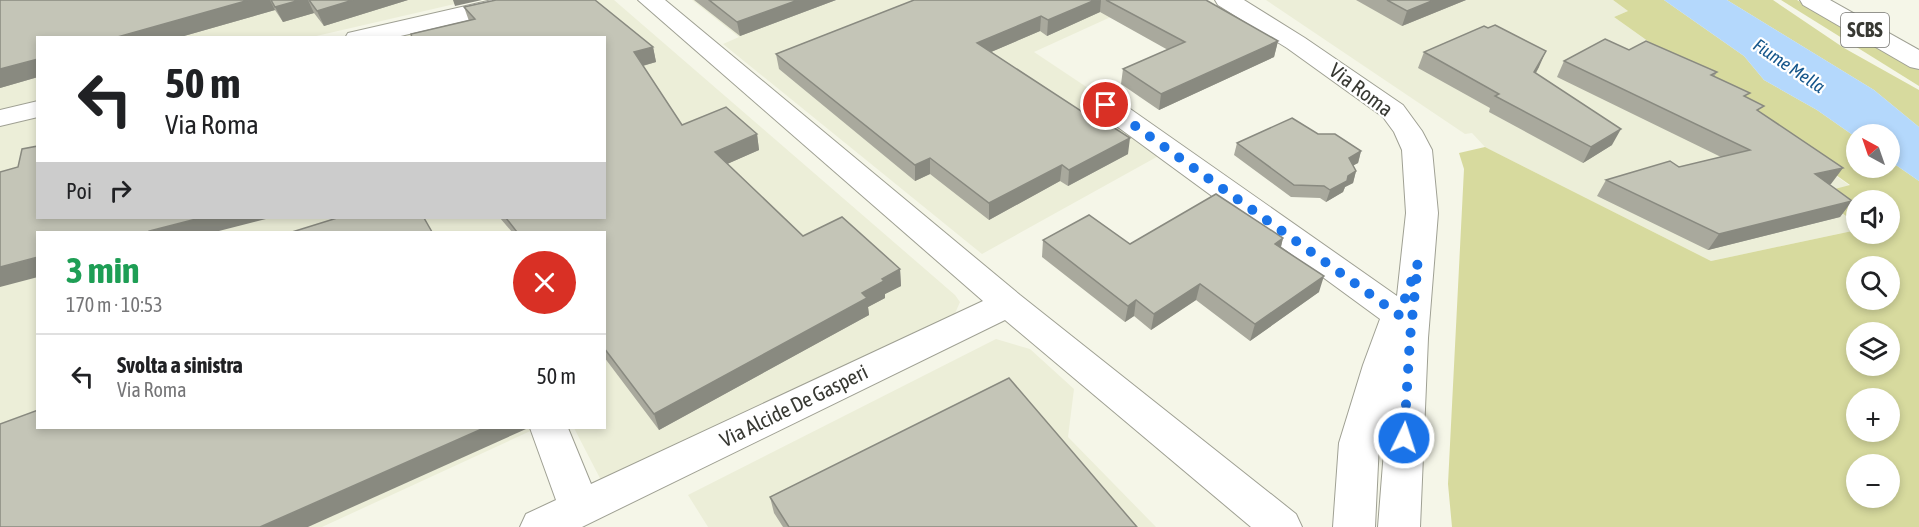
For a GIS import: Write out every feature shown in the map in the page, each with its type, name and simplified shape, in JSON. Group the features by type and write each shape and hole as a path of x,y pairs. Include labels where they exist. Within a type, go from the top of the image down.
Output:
{"main road":[{"path":"366,36 524,0"},
{"path":"650,0 1008,303 1281,527"},
{"name":"Via Roma","path":"1227,0 1296,43 1393,111 1408,131 1417,150 1422,213 1410,338 1399,527"},
{"name":"SCBS","path":"1812,0 1919,61"},
{"name":"SCBS","path":"1843,0 1919,42"},
{"path":"1106,105 1399,315"},
{"path":"0,118 36,109"},
{"name":"Via Roma","path":"1354,527 1359,443 1381,365 1418,263"},
{"name":"Via Alcide De Gasperi","path":"541,527 1008,303"},
{"path":"549,429 580,508"}],"shaded area":[{"path":"0,0 472,0 316,36 36,36 36,102 0,111"},
{"path":"561,0 614,0 955,295 960,302 953,318 604,486 575,429 606,429 606,231 36,231 36,429 535,429 322,527 0,527 0,126 36,118 36,219 606,219 606,36 399,36"},
{"path":"692,0 1148,0 1034,52 1091,90 1097,106 1162,154 982,254 723,44 739,37"},
{"path":"1266,0 1613,0 1628,11 1614,17 1850,186 1816,194 1846,216 1846,232 1711,261 1485,147 1472,133 1465,134"},
{"path":"996,339 1030,349 1074,389 1068,437 1156,527 708,527 688,495"}],"green space":[{"path":"1613,0 1664,0 1744,56 1764,80 1817,110 1846,130 1846,178 1900,178 1900,168 1919,181 1919,527 1452,527 1448,484 1464,169 1459,153 1485,147 1711,261 1846,232 1846,244 1900,244 1900,190 1846,190 1846,216 1816,194 1850,185 1614,17 1628,11"},
{"path":"1727,0 1773,0 1844,48 1919,90 1919,127 1874,90"},
{"path":"1781,0 1797,0 1919,70 1919,86"}],"water":[{"name":"Fiume Mella","path":"1664,0 1727,0 1874,90 1919,127 1919,181 1900,168 1900,124 1846,124 1846,130 1817,110 1764,80 1744,56"}],"building":[{"path":"0,0 249,0 121,36 36,36 36,60 0,69"},
{"path":"271,0 300,0 275,7"},
{"path":"309,0 353,0 317,11"},
{"path":"496,0 595,0 653,47 634,52 682,125 726,107 757,134 715,152 803,236 842,217 900,269 862,293 867,298 654,414 606,351 606,231 516,231 507,219 606,219 606,36 412,36 411,34 475,19 464,7"},
{"path":"709,0 798,0 737,22"},
{"path":"914,0 1095,0 1048,20 1041,16 977,43 1084,113 1088,111 1130,138 1069,170 1062,165 989,203 930,158 915,165 776,54"},
{"path":"1106,0 1206,0 1278,41 1161,94 1123,69 1185,42"},
{"path":"1387,0 1434,0 1407,11"},
{"path":"1495,25 1546,51 1534,72 1621,129 1591,147 1495,96 1499,94 1424,52 1484,26 1488,28"},
{"path":"1605,39 1629,50 1646,41 1717,72 1711,75 1750,93 1744,96 1764,106 1757,110 1843,168 1815,174 1846,197 1846,202 1719,234 1606,180 1670,161 1679,167 1750,150 1564,61"},
{"path":"1292,118 1318,134 1335,134 1361,151 1349,158 1356,171 1348,176 1347,181 1330,190 1324,186 1294,185 1237,143"},
{"path":"36,146 36,219 196,219 149,231 36,231 36,258 0,267 0,172 18,167 22,149"},
{"path":"1216,194 1283,238 1275,244 1324,276 1255,324 1200,284 1154,314 1136,300 1128,306 1043,240 1089,215 1130,244"},
{"path":"334,219 425,219 431,231 295,231"},
{"path":"1009,378 1137,527 789,527 770,497"},
{"path":"36,411 36,429 482,429 260,527 0,527 0,424"}],"route":[{"path":"1106,105 1399,315 1418,263 1410,338 1404,438"}]}
